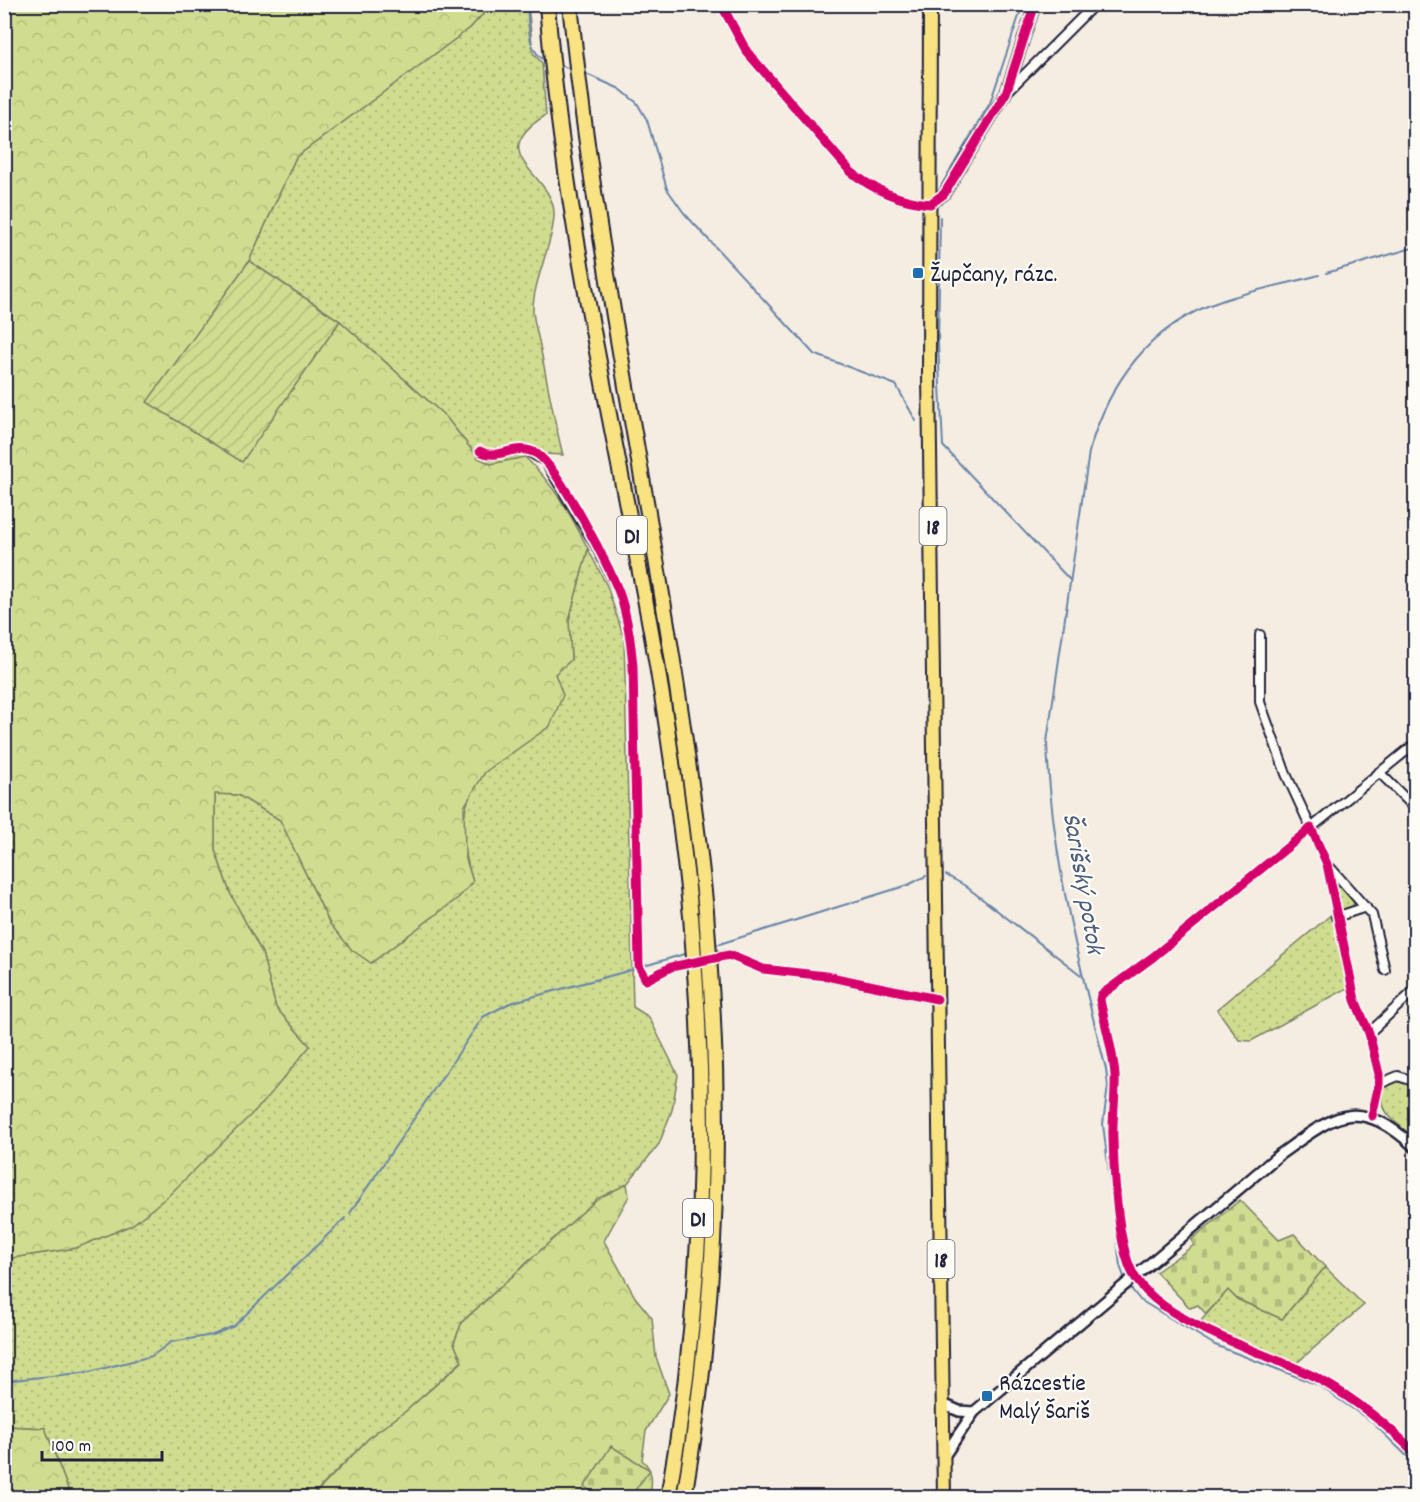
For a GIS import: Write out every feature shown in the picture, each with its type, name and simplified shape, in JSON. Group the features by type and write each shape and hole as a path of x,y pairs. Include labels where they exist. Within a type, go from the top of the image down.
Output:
{"highway":[{"name":"D1","path":"548,4 564,156 586,296 658,673 682,832 691,916 701,1134 697,1263 686,1386 668,1497"},
{"name":"D1","path":"570,4 587,152 686,738 706,911 716,1095 712,1264 701,1387 684,1497"}],"main road":[{"name":"18","path":"930,4 937,999 944,1497"}],"street":[{"path":"721,4 747,52 850,171 868,186 886,194 930,204 944,194 1006,93 1095,4"},
{"path":"1006,93 1035,4"},
{"path":"480,451 490,455 524,449 545,461 596,546 621,597 630,637 633,666 639,966 646,980 670,967 729,955 763,969 826,976 937,999"},
{"path":"1260,635 1259,686 1264,719 1327,864 1354,1000 1369,1033 1379,1084 1372,1116"},
{"path":"1416,743 1153,957 1101,995 1100,1000 1115,1074 1113,1139 1120,1218 1127,1258 1134,1278 1149,1296 1188,1320 1318,1379 1380,1420 1416,1454"},
{"path":"1379,772 1416,810"},
{"path":"1327,864 1372,915 1385,970"},
{"path":"1336,917 1366,907"},
{"path":"1369,1033 1416,989"},
{"path":"1379,1084 1398,1076 1416,1082"},
{"path":"944,1455 974,1412 1296,1143 1335,1119 1350,1115 1372,1116 1380,1120 1416,1148"},
{"path":"943,1404 959,1411 974,1412"}],"green space":[{"path":"4,5 491,5 470,28 296,157 249,261 148,402 242,461 340,321 446,417 478,458 491,464 525,457 561,500 588,549 569,620 571,660 555,674 563,695 550,726 485,772 464,807 465,856 473,882 458,898 371,963 352,950 330,924 280,820 238,795 215,794 215,850 230,893 262,953 276,1008 310,1046 264,1102 168,1196 132,1225 76,1248 5,1259"},
{"path":"491,5 528,5 533,53 542,63 546,115 528,129 520,142 519,153 543,186 554,212 551,235 536,288 533,311 563,455 544,454 491,464 478,458 446,417 340,321 249,261 296,157 470,28"},
{"path":"249,261 340,321 242,462 147,402"},
{"path":"588,549 607,586 624,638 633,1007 649,1017 678,1075 672,1110 659,1144 627,1184 597,1199 462,1322 454,1343 462,1361 406,1411 371,1436 311,1497 71,1497 45,1428 5,1426 4,1259 76,1248 310,1046 276,1008 262,953 230,893 215,850 215,794 238,795 280,820 330,924 372,962 458,898 473,882 464,839 465,811 469,797 476,784 491,766 550,726 555,674 571,660 569,620"},
{"path":"1338,879 1354,898 1353,908 1340,910 1334,895 1338,893"},
{"path":"1332,914 1336,918 1351,986 1251,1041 1239,1040 1217,1009"},
{"path":"1399,1080 1415,1087 1415,1138 1395,1122 1385,1110 1383,1103 1382,1094 1385,1085 1387,1087"},
{"path":"627,1184 629,1196 604,1241 635,1297 652,1318 656,1357 669,1394 646,1431 642,1460 650,1472 652,1482 650,1497 311,1498 371,1436 406,1411 462,1362 454,1343 462,1322 597,1199"},
{"path":"1240,1200 1279,1240 1294,1234 1325,1267 1282,1319 1237,1299 1228,1290 1206,1314 1198,1305 1190,1308 1156,1272 1194,1245 1191,1240"},
{"path":"1325,1267 1364,1305 1293,1366 1199,1323 1228,1290 1237,1299 1282,1319"},
{"path":"4,1426 45,1428 71,1497 5,1497"},
{"path":"611,1446 650,1470 630,1497 602,1497 584,1487"}],"waterway":[{"path":"527,4 532,44 540,57 547,61"},
{"path":"941,186 990,103 1023,4"},
{"path":"558,65 572,69"},
{"path":"584,73 620,89 637,103 647,120 667,189 684,213 814,354 896,385 916,421"},
{"path":"940,217 938,344 943,446 1070,580"},
{"name":"Šarišský potok","path":"1326,273 1416,247"},
{"name":"Šarišský potok","path":"1126,1282 1120,1266 1103,1124 1108,1086 1106,1069 1076,948 1060,866 1047,742 1089,452 1097,427 1121,380 1153,341 1196,311 1221,301 1319,275"},
{"path":"946,875 964,885 1081,975"},
{"path":"713,946 908,885 926,876"},
{"path":"644,966 688,953"},
{"path":"350,1213 483,1017 510,1003 635,969"},
{"path":"4,1381 89,1372 152,1356 171,1342 213,1335 234,1326 345,1218"},
{"name":"Šarišský potok","path":"1129,1286 1140,1300 1215,1345 1318,1385 1372,1422 1416,1465"}],"cycle path":[{"path":"721,4 747,52 850,171 887,194 930,204 944,194 1006,93 1035,4"},
{"path":"480,451 487,454 514,450 529,451 537,454 546,463 558,478 584,521 621,598 626,615 633,666 639,966 646,980 671,967 729,955 763,969 826,976 937,999"},
{"path":"1372,1116 1379,1074 1369,1033 1355,1000 1327,864 1311,828 1153,957 1101,995 1100,1000 1115,1075 1113,1139 1119,1220 1129,1265 1141,1285 1160,1303 1184,1319 1319,1379 1358,1404 1416,1454"}],"place":[{"name":"Župčany, rázc.","path":"918,273"},
{"name":"Rázcestie Malý Šariš","path":"987,1396"}]}
